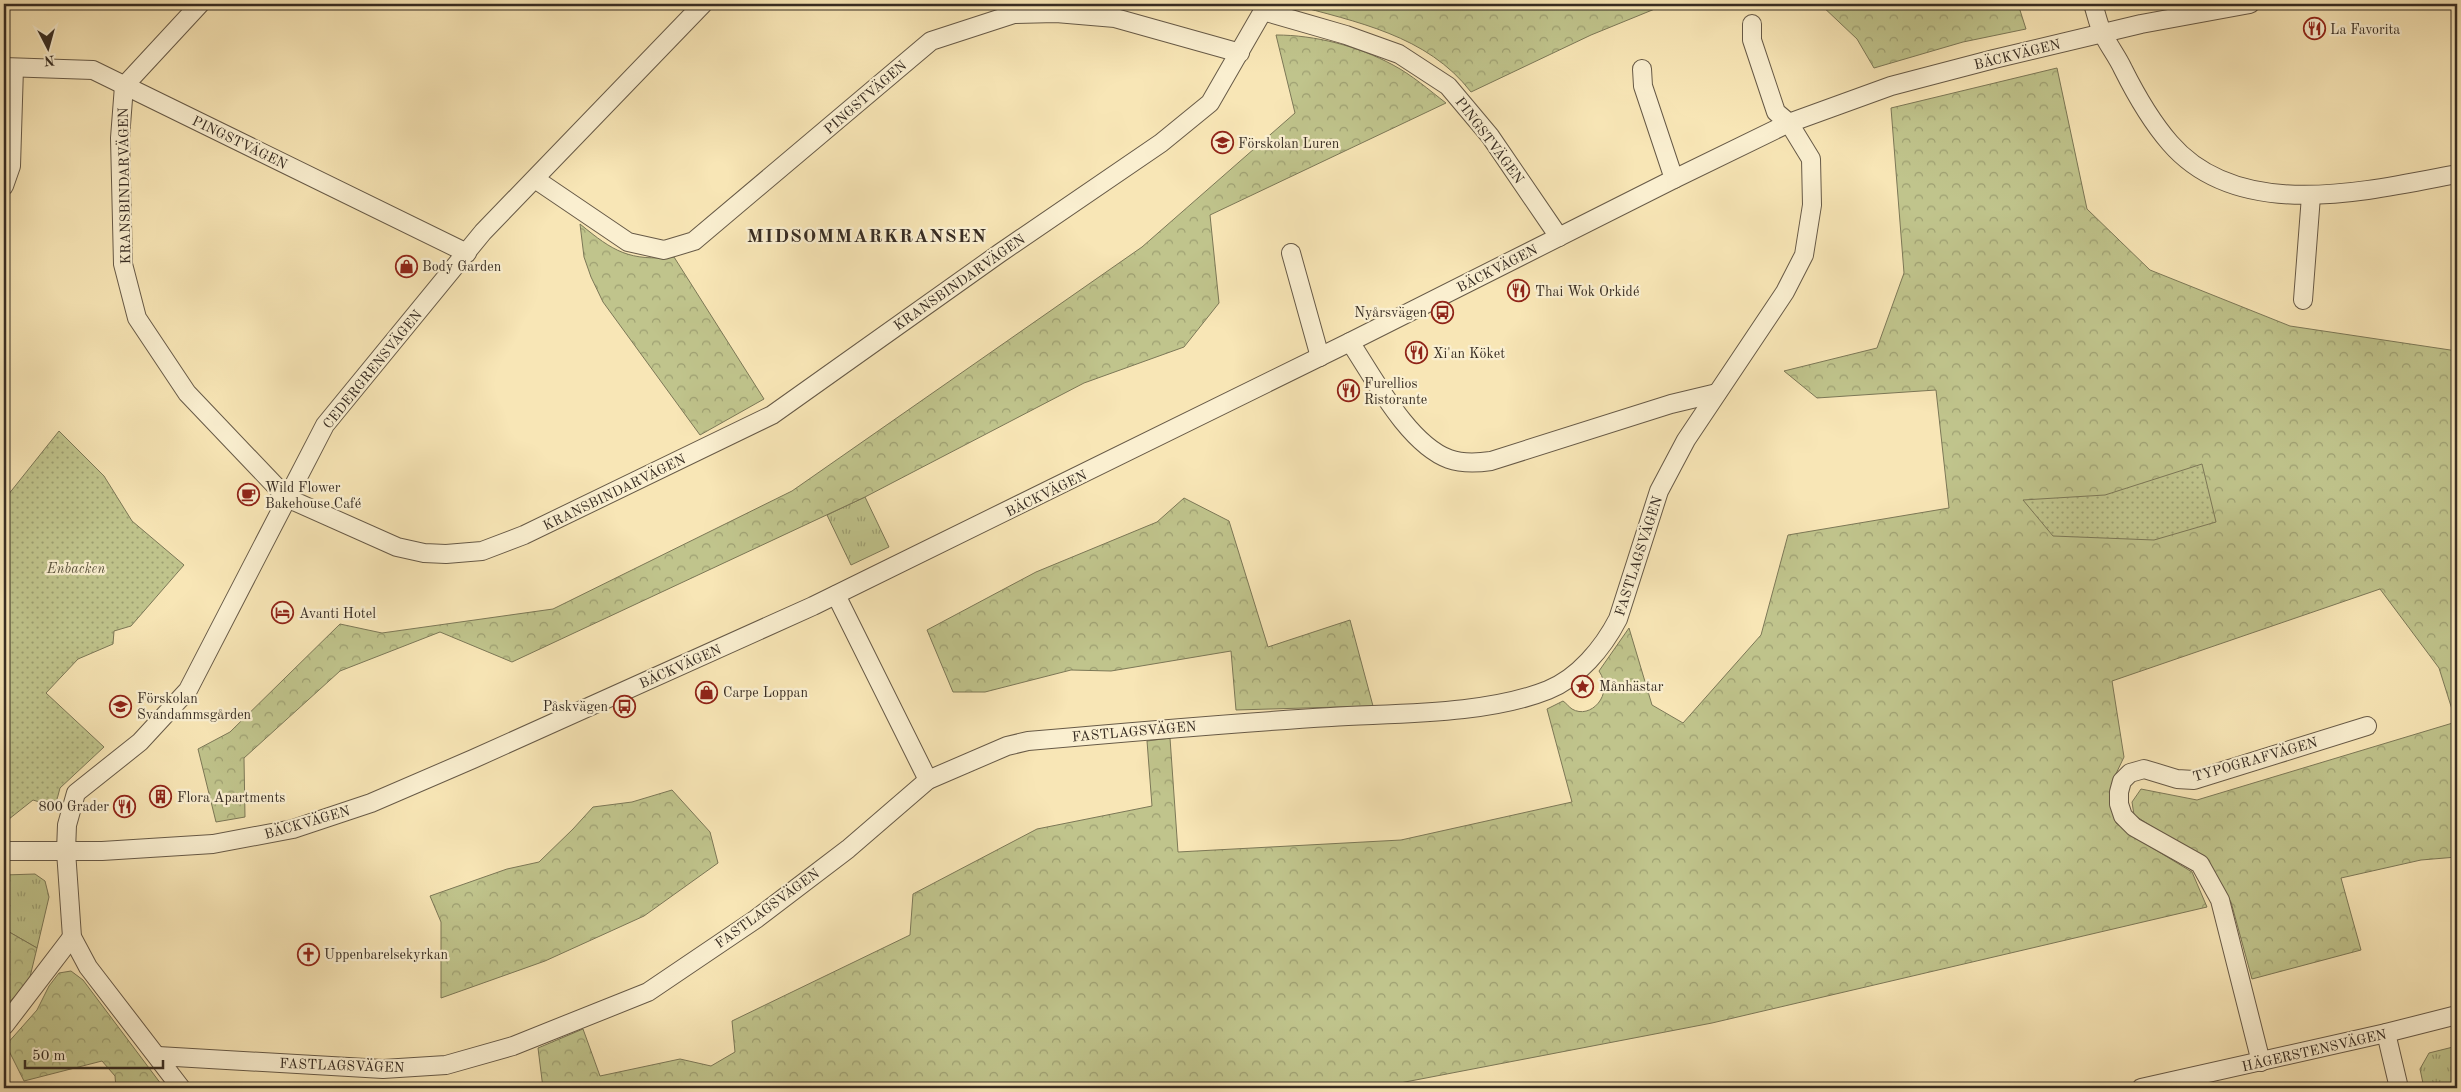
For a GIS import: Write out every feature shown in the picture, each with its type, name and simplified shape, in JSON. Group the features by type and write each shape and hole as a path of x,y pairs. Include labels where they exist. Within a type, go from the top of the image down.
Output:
{"street":[{"path":"124,86 200,4"},
{"name":"CEDERGRENSVÄGEN","path":"72,937 66,851 67,825 76,794 140,742 188,690 325,425 483,232 703,4"},
{"path":"2092,4 2103,33 2139,101 2170,144 2202,170 2231,184 2255,192 2311,196 2457,174"},
{"name":"BÄCKVÄGEN","path":"4,851 66,851 212,844 293,829 371,803 473,760 836,594 1320,357 1674,178 1789,124 1890,86 2103,33 2250,4"},
{"name":"PINGSTVÄGEN","path":"1264,7 1399,54 1448,86 1490,136 1559,237"},
{"name":"KRANSBINDARVÄGEN","path":"124,86 120,138 123,264 138,318 187,392 287,498 397,547 424,553 446,554 482,551 524,535 772,415 1000,253 1161,143 1210,103 1240,53 1264,7"},
{"name":"PINGSTVÄGEN","path":"535,179 628,242 664,250 694,241 931,40 1014,14 1056,13 1115,18 1240,53"},
{"path":"1752,24 1752,40 1776,112 1789,124"},
{"path":"4,186 11,166 9,68"},
{"name":"PINGSTVÄGEN","path":"9,68 93,70 467,253"},
{"path":"1642,69 1643,86 1674,178"},
{"name":"FASTLAGSVÄGEN","path":"158,1056 382,1069 446,1065 513,1046 648,992 756,919 848,849 928,780 1007,746 1028,741 1247,722 1484,708 1548,690 1578,672 1610,634 1618,619 1659,491 1686,440 1785,292 1804,255 1812,205 1811,159 1789,124"},
{"path":"2303,300 2311,196"},
{"path":"1291,253 1320,357"},
{"path":"1350,342 1409,427 1430,450 1450,459 1472,464 1491,461 1671,404 1717,393"},
{"path":"836,594 928,780"},
{"name":"TYPOGRAFVÄGEN","path":"2261,1062 2220,900 2200,864 2134,827 2123,816 2118,792 2122,781 2130,773 2144,769 2177,779 2194,780 2367,726"},
{"path":"4,1026 72,937 88,968 181,1088"},
{"name":"HÄGERSTENSVÄGEN","path":"2141,1088 2261,1062 2457,1015"},
{"path":"2386,1033 2399,1088"}],"green space":[{"path":"1291,4 1667,4 1591,35 1471,92 1453,73 1433,57 1412,44 1389,33 1365,25"},
{"path":"1820,4 2018,4 2026,29 1963,42 1874,68 1857,39"},
{"path":"1276,35 1321,39 1351,47 1380,58 1400,69 1446,103 1210,215 1219,303 1184,347 1084,383 865,497 512,662 440,632 340,671 244,758 245,817 216,822 198,749 230,732 340,624 382,633 553,609 792,491 1142,247 1295,113"},
{"path":"2057,68 2087,209 2150,270 2290,326 2457,351 2457,857 2421,860 2341,878 2361,950 2252,979 2231,902 2205,861 2134,815 2132,802 2141,789 2197,800 2456,722 2439,668 2380,589 2112,681 2124,757 2113,780 2110,800 2116,823 2136,838 2192,872 2207,907 1712,1023 1374,1088 543,1088 538,1048 583,1029 600,1076 680,1059 711,1066 735,1052 732,1021 910,935 913,894 1037,829 1152,806 1147,741 1170,738 1178,852 1401,840 1572,802 1547,709 1563,701 1579,712 1593,708 1598,703 1604,689 1599,671 1629,628 1652,705 1683,723 1761,635 1788,535 1949,508 1936,390 1817,398 1784,371 1877,348 1904,273 1891,108"},
{"path":"580,224 603,242 633,256 674,257 764,399 700,435 603,302 584,257"},
{"name":"Enbacken","path":"59,431 104,476 132,521 184,565 131,626 114,631 113,644 78,659 46,693 104,747 60,788 55,807 33,800 4,823 4,500"},
{"path":"2202,464 2216,522 2154,540 2053,536 2023,500 2105,495"},
{"path":"865,497 889,547 851,565 827,515"},
{"path":"1184,498 1229,521 1268,647 1350,620 1373,706 1236,710 1231,651 1111,671 1071,670 985,692 953,692 927,630 1036,572 1157,522"},
{"path":"672,790 710,832 718,863 644,916 545,961 441,998 441,922 430,896 507,869 539,862 593,807 632,802"},
{"path":"35,874 45,881 49,897 37,948 4,929 4,875"},
{"path":"4,929 37,948 29,981 4,1008"},
{"path":"71,971 83,980 164,1088 116,1088 115,1076 102,1061 24,1081 6,1045 37,1010 49,986 59,973"},
{"path":"2457,1046 2457,1088 2424,1088 2420,1069 2429,1053"}],"place":[{"name":"La Favorita","path":"2314,29"},
{"name":"Förskolan Luren","path":"1222,143"},
{"name":"Body Garden","path":"406,266"},
{"name":"Thai Wok Orkidé","path":"1519,291"},
{"name":"Nyårsvägen","path":"1443,312"},
{"name":"Xi'an Köket","path":"1417,353"},
{"name":"Furellios Ristorante","path":"1348,391"},
{"name":"Wild Flower Bakehouse Café","path":"249,495"},
{"name":"Avanti Hotel","path":"283,613"},
{"name":"Månhästar","path":"1583,686"},
{"name":"Carpe Loppan","path":"707,692"},
{"name":"Förskolan Svandammsgården","path":"121,706"},
{"name":"Påskvägen","path":"624,706"},
{"name":"Flora Apartments","path":"161,797"},
{"name":"800 Grader","path":"125,806"},
{"name":"Uppenbarelsekyrkan","path":"308,954"}],"district":[{"name":"MIDSOMMARKRANSEN","path":"867,235"}]}
